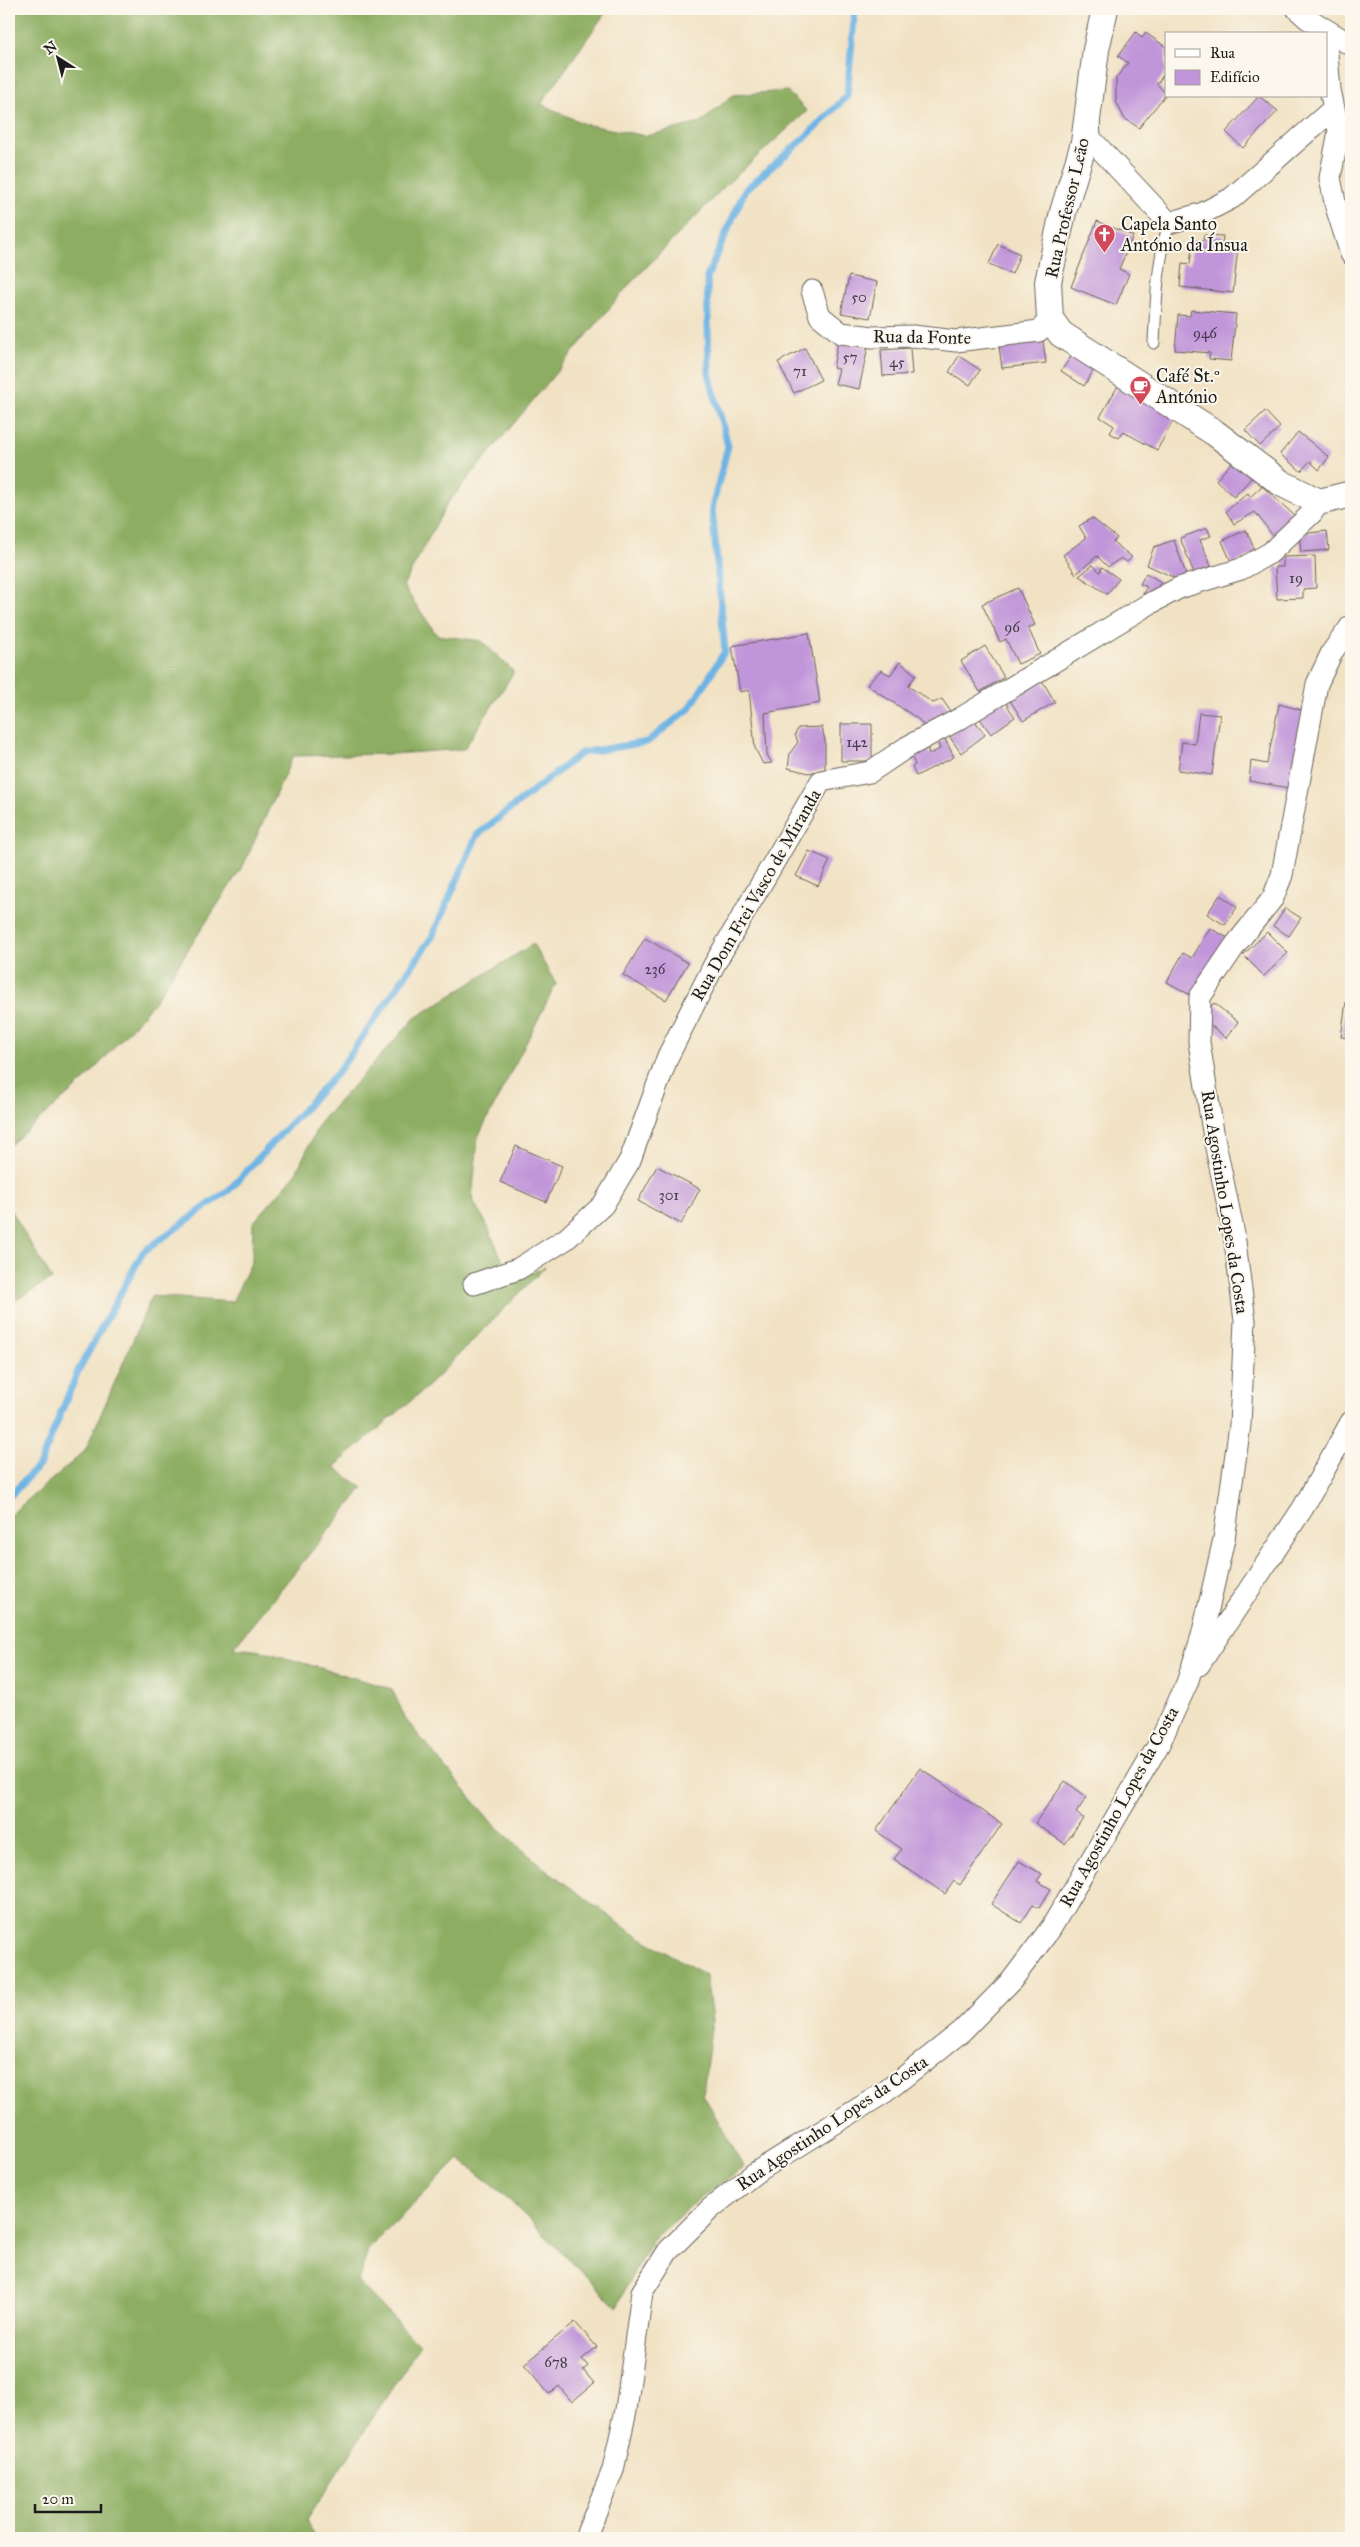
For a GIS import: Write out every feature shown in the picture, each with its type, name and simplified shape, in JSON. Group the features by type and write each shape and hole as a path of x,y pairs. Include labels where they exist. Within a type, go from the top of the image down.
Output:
{"street":[{"name":"Rua Professor Leão","path":"1050,320 1048,282 1062,212 1084,143 1096,50 1105,9"},
{"path":"1297,9 1351,46"},
{"path":"1328,61 1333,109 1339,131 1330,178 1336,207 1351,254"},
{"path":"1088,110 1090,138 1170,223 1203,213 1232,198 1333,109"},
{"name":"Rua da Fonte","path":"812,292 820,316 842,333 874,338 913,336 956,341 1039,331 1050,320"},
{"path":"1050,320 1061,334 1215,433 1281,483 1319,502 1351,494"},
{"name":"Rua Dom Frei Vasco de Miranda","path":"474,1284 518,1269 566,1240 603,1205 630,1160 668,1056 714,965 821,781 870,772 907,747 941,730 1148,604 1178,588 1242,569 1263,557 1312,513 1319,502"},
{"name":"Rua Agostinho Lopes da Costa","path":"585,2538 613,2470 626,2410 642,2292 668,2251 710,2209 755,2173 885,2092 954,2037 1012,1980 1055,1920 1159,1744 1187,1683 1202,1636 1224,1539 1240,1424 1245,1321 1234,1234 1214,1138 1199,1042 1200,996 1236,944 1273,898 1282,875 1296,787 1317,684 1332,652 1351,626"},
{"path":"1187,1683 1303,1508 1351,1422"}],"lane":[{"path":"1154,343 1157,288 1164,241 1170,223"}],"green space":[{"path":"9,9 608,9 541,104 584,124 646,136 700,123 733,95 787,91 807,111 727,184 627,287 447,504 403,586 437,635 482,641 514,672 464,749 393,754 293,756 244,864 154,1002 87,1078 9,1146"},
{"path":"533,944 556,984 478,1137 472,1199 486,1223 512,1282 545,1267 428,1386 334,1467 363,1488 233,1648 262,1651 392,1689 406,1720 493,1824 544,1868 631,1932 706,1975 712,2020 703,2094 744,2168 700,2198 653,2239 629,2281 617,2307 500,2191 459,2159 368,2249 358,2282 420,2345 306,2521 317,2538 9,2538 9,1516 85,1451 152,1296 232,1302 252,1261 253,1223 295,1175 320,1122 415,1018"},
{"path":"9,1208 52,1279 9,1304"}],"building":[{"path":"1136,32 1142,38 1146,33 1165,46 1165,72 1157,84 1165,95 1139,128 1124,118 1116,101 1116,78 1128,63 1118,56"},
{"path":"1257,98 1262,98 1278,111 1243,148 1226,132"},
{"name":"Capela Santo António da Ínsua","path":"1097,221 1133,236 1119,269 1129,274 1116,305 1071,287"},
{"path":"1204,235 1223,236 1222,245 1238,246 1233,293 1180,287 1182,263 1190,264 1193,240 1203,241"},
{"path":"998,244 1020,254 1012,274 989,264"},
{"path":"849,276 877,282 870,318 841,313"},
{"path":"1191,310 1236,314 1231,361 1209,359 1210,353 1175,350 1178,315 1190,316"},
{"path":"1043,341 1046,363 1002,368 999,346"},
{"path":"838,342 868,347 859,389 835,384 839,369 833,368"},
{"path":"805,348 821,380 794,393 778,362"},
{"path":"910,348 912,374 883,376 881,350"},
{"path":"1073,354 1095,368 1084,386 1061,371"},
{"path":"959,356 980,370 970,385 949,372"},
{"path":"1119,384 1176,416 1157,450 1124,432 1119,438 1110,433 1114,426 1100,417"},
{"path":"1265,411 1280,427 1260,446 1245,430"},
{"path":"1298,432 1329,457 1319,470 1310,461 1301,471 1280,454"},
{"path":"1233,461 1254,475 1234,497 1216,480"},
{"path":"1262,486 1295,516 1273,536 1255,512 1234,524 1226,511 1248,493 1250,497"},
{"path":"1092,518 1117,538 1113,542 1132,557 1127,562 1121,558 1108,567 1097,556 1076,574 1063,555 1086,538 1079,526"},
{"path":"1207,528 1211,536 1200,540 1211,566 1194,573 1180,538"},
{"path":"1246,530 1256,553 1232,564 1222,541"},
{"path":"1327,531 1329,550 1301,552 1299,534"},
{"path":"1174,540 1187,577 1174,582 1173,577 1147,565 1154,547"},
{"path":"1315,556 1316,588 1303,589 1303,598 1277,599 1275,567 1283,567 1283,557"},
{"path":"1093,565 1100,572 1102,567 1119,579 1107,594 1079,576"},
{"path":"1146,573 1161,582 1152,598 1143,593 1147,587 1140,584"},
{"path":"1018,588 1035,625 1028,628 1040,654 1018,664 1006,639 1000,642 982,604"},
{"path":"809,633 820,703 765,713 767,755 772,763 763,764 755,748 749,690 740,692 732,646"},
{"path":"985,646 1004,677 980,692 961,661"},
{"path":"900,662 916,675 908,686 933,703 942,699 953,715 928,730 918,719 867,685 881,670 890,675"},
{"path":"1040,677 1055,702 1023,721 1008,697"},
{"path":"1003,699 1015,717 991,734 978,716"},
{"path":"1279,704 1305,711 1289,788 1249,781 1251,761 1267,764"},
{"path":"1199,713 1220,715 1212,775 1178,770 1182,742 1195,744"},
{"path":"973,718 985,735 961,753 949,736"},
{"path":"841,724 872,724 872,761 841,761"},
{"path":"822,727 825,741 825,769 809,773 788,768 790,753 798,742 795,735 798,728"},
{"path":"945,739 954,757 916,776 912,767 915,765 910,753 927,746 929,754 940,749 938,743"},
{"path":"809,851 830,860 818,886 796,876"},
{"path":"1220,895 1237,907 1225,925 1207,914"},
{"path":"1285,908 1301,918 1289,936 1273,926"},
{"path":"1210,928 1228,938 1194,997 1167,982 1183,953 1192,958"},
{"path":"1267,932 1288,953 1264,976 1243,955"},
{"path":"645,938 688,963 666,1000 623,975"},
{"path":"1346,1002 1351,1002 1351,1038 1341,1037"},
{"path":"1214,1003 1238,1022 1226,1038 1202,1018"},
{"path":"516,1146 562,1166 546,1202 500,1182"},
{"path":"657,1166 700,1189 681,1224 638,1201"},
{"path":"920,1768 1002,1824 960,1885 954,1881 945,1894 894,1859 902,1849 876,1831"},
{"path":"1065,1781 1087,1797 1076,1813 1083,1818 1065,1844 1035,1823"},
{"path":"1019,1861 1042,1874 1037,1881 1051,1889 1039,1908 1033,1905 1021,1923 991,1904"},
{"path":"575,2322 597,2347 582,2359 588,2366 583,2370 594,2383 572,2402 559,2386 549,2394 524,2364"}],"waterway":[{"path":"9,1497 40,1464 78,1371 143,1252 229,1190 338,1072 432,937 477,835 581,753 647,742 690,708 725,651 712,508 728,446 709,373 707,277 745,190 808,135 847,96 855,9"}],"place":[{"name":"Capela Santo António da Ínsua","path":"1105,253"},
{"name":"Café St.º António","path":"1140,405"}]}
